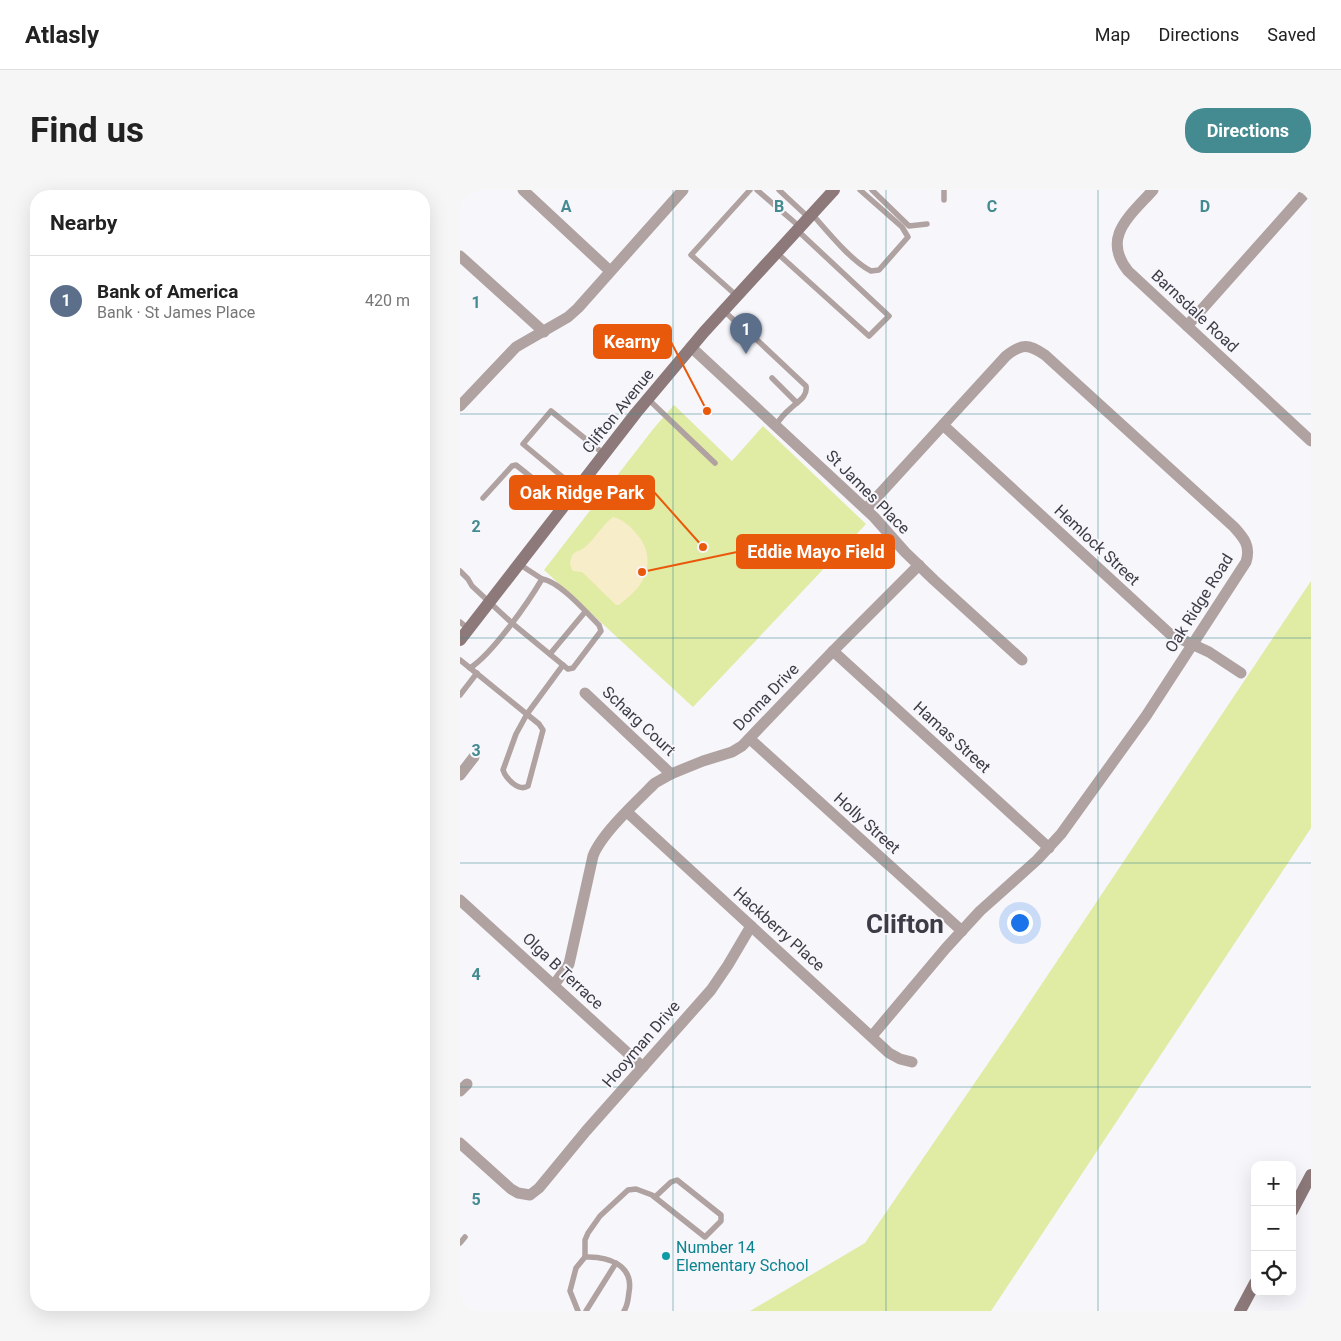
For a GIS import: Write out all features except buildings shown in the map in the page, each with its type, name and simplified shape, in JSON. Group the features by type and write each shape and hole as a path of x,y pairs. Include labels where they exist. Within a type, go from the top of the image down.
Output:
{"main road":[{"name":"Clifton Avenue","path":"460,640 465,625 490,602 648,399 737,296 834,190"},
{"path":"1295,1206 1311,1175"},
{"path":"1240,1311 1251,1290"}],"street":[{"path":"523,190 610,271"},
{"path":"461,402 516,347 568,317 578,308 683,190"},
{"name":"Barnsdale Road","path":"1153,190 1120,229 1116,240 1117,252 1122,263 1128,271 1311,441"},
{"path":"1187,326 1308,190"},
{"path":"460,256 544,332"},
{"name":"Oak Ridge Road","path":"866,509 1006,356 1016,348 1026,346 1045,355 1234,527 1248,546 1246,562 1193,644 1146,716 1061,834 1050,848 980,911 962,930 872,1036"},
{"name":"St James Place","path":"692,348 866,509 919,565 1022,660"},
{"name":"Hemlock Street","path":"943,425 1170,634 1193,644 1241,673"},
{"name":"Donna Drive","path":"554,985 569,964 597,845 655,783 704,760 732,752 750,739 833,651 919,565"},
{"name":"Hamas Street","path":"833,651 1050,848"},
{"name":"Scharg Court","path":"585,693 671,774"},
{"name":"Holly Street","path":"750,739 962,930"},
{"path":"460,775 474,757"},
{"name":"Hackberry Place","path":"627,812 889,1053 900,1059 912,1062"},
{"name":"Olga B Terrace","path":"460,900 643,1067"},
{"name":"Hooyman Drive","path":"460,1143 503,1182 518,1193 530,1195 539,1188 711,990 751,926"}],"lane":[{"path":"737,296 691,255 750,190"},
{"path":"757,190 889,316 869,336 777,253"},
{"path":"779,190 864,266 871,271 879,270 908,237 902,227 860,190"},
{"path":"872,190 909,226 927,224"},
{"path":"944,190 944,200"},
{"path":"724,311 748,333"},
{"path":"756,339 806,386 806,393 800,401 776,425"},
{"path":"772,378 800,401"},
{"path":"648,399 715,463"},
{"path":"577,489 523,444 551,411 604,454"},
{"path":"483,498 512,466 516,465 565,504"},
{"path":"460,571 472,586 512,623 568,669 573,668 600,631 599,625 562,589 519,564"},
{"path":"470,668 479,662 512,623 542,579"},
{"path":"550,654 586,612"},
{"path":"460,660 477,673 527,714 539,724 543,730 528,786 525,788 517,786 503,774 503,770 516,734 527,714 563,665"},
{"path":"460,695 477,673"},
{"path":"578,1311 570,1291 576,1268 585,1257 585,1240 600,1216 628,1190 636,1190 655,1197 705,1236 721,1221 720,1215 677,1180 671,1182 655,1197"},
{"path":"460,1243 465,1237"},
{"path":"585,1257 596,1256 619,1264 628,1274 630,1284 627,1307 624,1311"},
{"path":"586,1311 616,1263"}],"green space":[{"path":"674,405 732,461 763,426 866,524 693,707 544,570"},
{"path":"1311,581 1311,828 991,1311 750,1311 865,1243 1015,1024"}],"sand":[{"path":"613,517 633,529 644,544 648,558 646,572 639,586 619,605 616,605 582,572 573,571 570,564 573,554 589,544"}],"place":[{"name":"Bank of America","path":"746,354"},
{"name":"Kearny","path":"707,411"},
{"name":"Oak Ridge Park","path":"703,547"},
{"name":"Eddie Mayo Field","path":"642,572"},
{"name":"Number 14 Elementary School","path":"666,1256"}],"district":[{"name":"Clifton","path":"905,924"}]}
